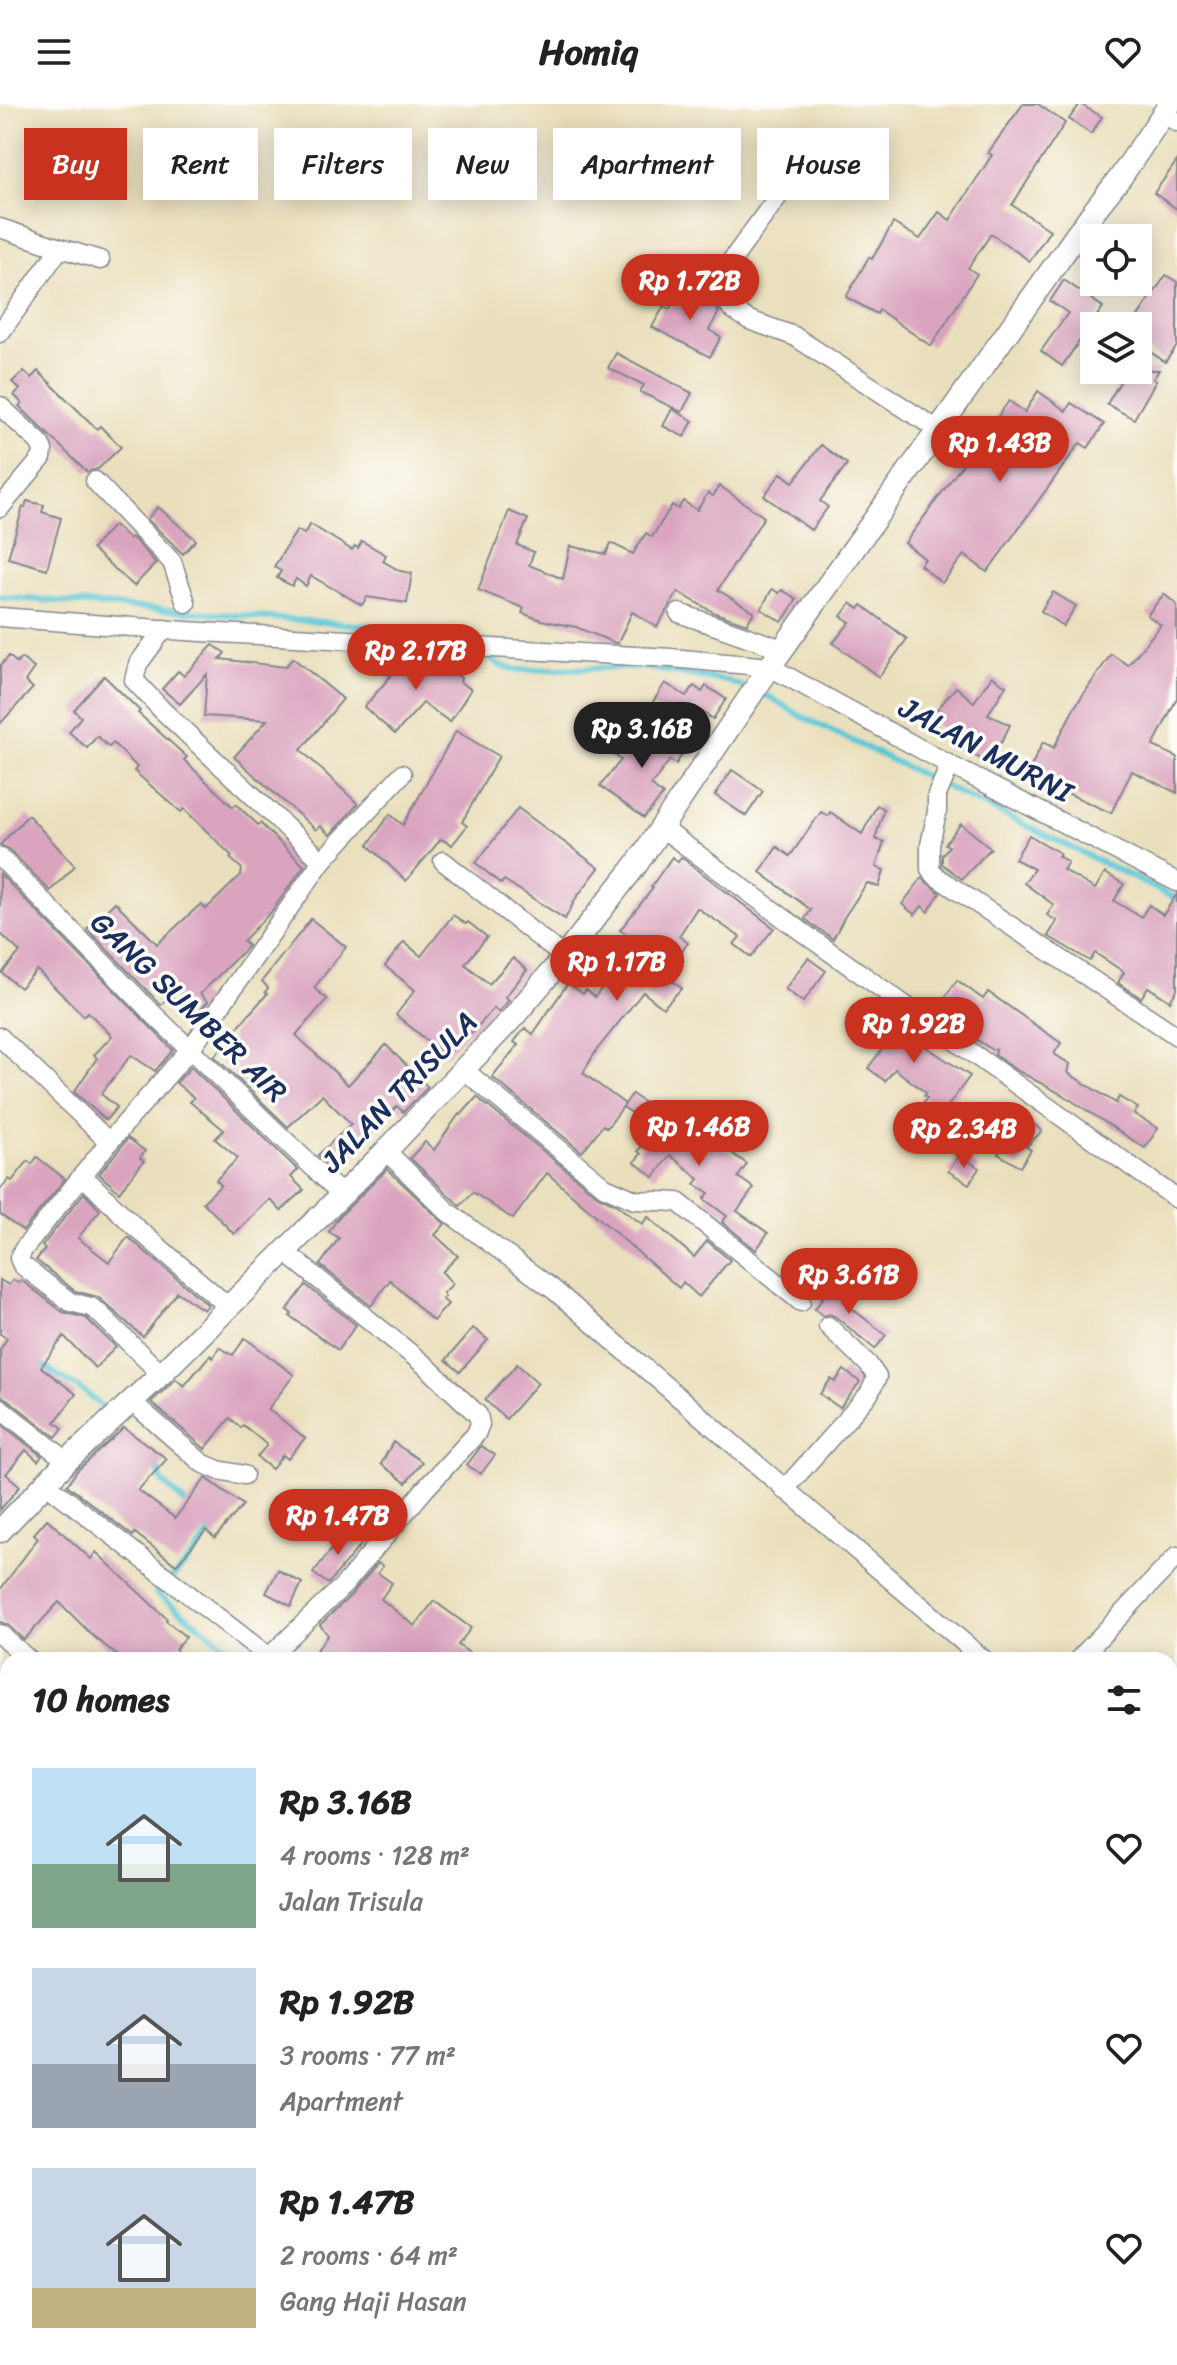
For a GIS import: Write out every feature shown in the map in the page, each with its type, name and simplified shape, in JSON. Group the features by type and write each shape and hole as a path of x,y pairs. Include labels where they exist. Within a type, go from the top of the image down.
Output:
{"street":[{"path":"770,667 1090,216 1170,113"},
{"path":"775,200 732,260 723,281 724,297 732,309 749,320 794,336 938,430"},
{"path":"0,228 100,260"},
{"path":"0,333 60,248"},
{"path":"0,406 39,442 43,450 42,458 0,508"},
{"path":"95,481 172,562 186,603"},
{"path":"679,613 770,667"},
{"path":"0,617 671,658 770,667"},
{"path":"164,629 138,664 134,680 322,861"},
{"name":"JALAN TRISULA","path":"0,1531 67,1461 285,1252 464,1070 564,957 662,828 770,667"},
{"name":"JALAN MURNI","path":"770,667 947,770 1177,882"},
{"path":"947,770 937,795 930,869 937,877 1177,1036"},
{"path":"161,1374 99,1313 91,1307 70,1302 22,1265 19,1258 109,1142 191,1048 322,861 402,774"},
{"path":"662,828 805,934 1177,1199"},
{"name":"GANG SUMBER AIR","path":"0,857 149,1010 342,1195"},
{"path":"443,861 564,957"},
{"path":"0,1037 109,1142"},
{"path":"464,1070 605,1187 635,1200 678,1202 801,1302"},
{"path":"386,1151 448,1212 554,1290 975,1652"},
{"path":"82,1175 134,1226 229,1307"},
{"path":"277,1652 344,1585 476,1434 480,1424 478,1415 426,1366 285,1252"},
{"path":"784,1490 869,1394 877,1377 868,1364 828,1326"},
{"path":"0,1408 67,1461"},
{"path":"119,1412 202,1463 244,1475"},
{"path":"45,1483 263,1652"},
{"path":"1086,1652 1177,1556"},
{"path":"0,1634 20,1652"}],"building":[{"path":"1023,104 1038,104 1065,123 1012,205 1050,230 1030,261 991,234 968,268 977,274 931,346 879,310 877,314 846,297 893,223 920,239 939,212 950,220 992,155 988,153"},
{"path":"1080,104 1102,117 1091,134 1069,119"},
{"path":"1177,161 1177,209 1154,193"},
{"path":"1166,275 1177,282 1177,346 1165,362 1152,353 1152,312 1141,312"},
{"path":"1064,280 1080,291 1080,296 1087,296 1103,307 1100,312 1080,312 1080,340 1062,366 1041,351 1068,313 1050,301"},
{"path":"684,286 714,304 719,312 709,330 721,337 710,357 652,327 664,306 670,309"},
{"path":"616,353 692,393 682,412 640,392 644,385 608,368"},
{"path":"1152,370 1159,370 1153,379 1156,381 1134,419 1107,404 1119,384 1152,384"},
{"path":"24,371 31,378 38,371 97,429 100,426 121,447 98,469 87,472 19,406 22,403 14,395 20,389 12,382"},
{"path":"1038,391 1066,411 1071,403 1104,424 1088,448 1080,443 987,572 964,555 942,583 920,565 925,559 905,543 1009,401 1025,412"},
{"path":"672,409 693,421 684,437 663,426"},
{"path":"821,445 847,464 820,501 828,507 811,530 764,496 781,473 793,482"},
{"path":"720,486 764,517 718,590 754,612 747,624 715,613 678,592 657,627 632,612 618,643 615,643 576,627 522,613 524,608 478,590 509,511 528,519 517,545 534,552 529,565 563,579 570,546 606,554 611,543 633,554 646,533 652,537 672,505 678,509 683,501 697,510 708,493 713,496"},
{"path":"27,501 44,505 42,512 61,518 47,569 8,558"},
{"path":"158,507 196,540 183,554 147,519"},
{"path":"310,524 352,550 355,546 358,548 362,541 386,555 383,561 400,571 412,573 407,603 367,597 362,605 311,576 306,586 296,579 292,586 277,578 281,571 274,567 285,549 297,530 304,534"},
{"path":"114,525 129,539 132,537 156,563 134,586 92,549"},
{"path":"772,589 779,593 782,590 797,599 782,622 761,609"},
{"path":"1053,592 1076,606 1063,626 1041,611"},
{"path":"1164,594 1177,605 1177,698 1153,746 1177,757 1177,793 1132,771 1111,813 1027,775 1043,742 1054,748 1074,708 1111,654 1128,665 1161,625 1147,615"},
{"path":"851,603 859,609 862,605 907,639 879,677 833,643 850,622 841,616"},
{"path":"213,645 225,653 220,659 285,667 293,658 343,699 301,750 358,804 330,835 320,826 316,830 234,757 267,720 204,716 207,674 180,704 162,689 178,671 184,676"},
{"path":"394,655 408,665 413,657 421,661 426,656 461,678 460,682 471,689 450,722 423,703 395,734 364,707 391,676 383,671"},
{"path":"9,656 17,663 21,658 34,668 25,681 33,688 0,724 0,666"},
{"path":"104,676 233,807 236,804 258,825 260,823 304,866 271,912 243,941 248,946 200,994 208,1002 193,1017 170,995 161,1005 87,929 115,902 157,944 201,904 206,909 241,875 242,869 184,809 181,812 134,771 137,767 113,743 109,747 97,736 87,748 69,732 81,717 74,710"},
{"path":"992,676 1006,686 988,714 1010,725 1001,743 996,741 985,761 963,750 964,747 929,719 956,687 974,702"},
{"path":"665,683 686,696 694,686 702,692 706,686 726,699 713,719 695,707 683,725 651,705"},
{"path":"665,725 690,742 676,764 670,760 651,785 663,795 644,818 600,786 621,760 609,751 621,734 646,753"},
{"path":"456,731 499,756 462,822 467,826 452,845 441,839 406,881 368,845 390,814 403,825"},
{"path":"732,770 763,791 746,816 715,795"},
{"path":"877,805 884,809 875,839 884,842 876,867 884,870 879,887 867,883 833,939 805,919 811,910 760,872 777,847 790,856 821,812 828,816 830,812 862,834"},
{"path":"518,808 599,868 576,898 565,919 504,880 501,884 476,863"},
{"path":"28,815 75,866 50,891 9,849 0,845"},
{"path":"961,824 991,848 962,879 942,864 942,855 949,846 945,844"},
{"path":"1029,835 1060,853 1058,856 1068,862 1063,870 1095,889 1105,873 1124,884 1114,901 1141,917 1149,905 1163,915 1177,894 1177,990 1170,1001 1148,987 1141,998 1118,983 1124,972 1095,953 1090,961 1048,936 1057,921 1047,915 1054,905 1024,883 1034,869 1015,859"},
{"path":"672,857 678,862 681,857 774,928 751,957 734,944 740,937 697,908 679,936 688,943 664,974 682,988 663,1008 643,992 596,1051 583,1073 625,1104 607,1128 603,1125 582,1152 492,1077 518,1045 514,1042 525,1028 533,1034 568,983 583,994 586,990 595,997 621,961 613,954 628,935 620,930 653,888"},
{"path":"0,874 173,1050 155,1071 131,1055 101,1094 117,1107 106,1120 74,1092 97,1058 94,1055 112,1036 88,1012 84,1016 37,970 20,988 2,973 20,952 0,933"},
{"path":"922,878 940,893 928,912 922,906 915,915 902,904"},
{"path":"453,915 487,937 465,964 489,984 513,958 527,970 505,997 509,1000 498,1012 494,1008 446,1056 396,1015 415,990 385,966 404,942 421,956"},
{"path":"311,919 346,947 314,988 327,999 296,1035 348,1085 386,1045 428,1087 403,1112 397,1106 333,1170 318,1155 351,1124 322,1095 288,1127 214,1056 233,1038 231,1036 267,994 268,988 262,981"},
{"path":"808,958 826,971 803,1002 785,989"},
{"path":"957,980 983,999 988,992 1061,1043 1054,1054 1070,1064 1068,1073 1116,1103 1119,1097 1138,1108 1134,1114 1158,1128 1145,1148 1063,1095 1016,1070 995,1055 996,1049 991,1049 935,1012"},
{"path":"869,1008 916,1045 919,1042 970,1076 938,1119 921,1106 927,1098 924,1096 926,1093 895,1069 885,1081 868,1068 885,1045 858,1027"},
{"path":"191,1067 298,1170 291,1177 304,1190 281,1211 270,1199 234,1234 203,1202 221,1185 216,1180 238,1158 215,1139 224,1130 190,1102 194,1098 176,1083"},
{"path":"632,1094 691,1136 695,1131 718,1151 722,1146 747,1164 738,1177 754,1188 737,1211 768,1233 756,1250 722,1222 727,1216 704,1199 709,1193 695,1184 699,1179 670,1155 654,1177 634,1162 641,1154 638,1151 655,1129 623,1107"},
{"path":"477,1097 598,1196 642,1224 648,1217 694,1257 707,1241 730,1260 699,1297 683,1282 679,1288 547,1173 513,1219 473,1192 460,1206 410,1158 425,1142 434,1150 459,1114"},
{"path":"1028,1119 1042,1131 1026,1147 1031,1150 1020,1167 998,1154 1008,1137"},
{"path":"128,1138 145,1151 140,1158 144,1161 119,1192 99,1174"},
{"path":"960,1155 979,1168 969,1184 948,1171"},
{"path":"37,1157 65,1179 23,1231 0,1214 0,1190 28,1161 32,1164"},
{"path":"387,1169 445,1224 435,1235 458,1256 442,1272 453,1284 443,1293 445,1296 442,1299 448,1304 433,1321 390,1280 371,1306 320,1265 339,1238 329,1232 338,1218"},
{"path":"84,1193 100,1210 78,1238 109,1262 128,1237 208,1305 204,1310 177,1292 143,1337 98,1297 75,1291 36,1260 45,1249 42,1246"},
{"path":"0,1280 9,1285 13,1280 19,1283 21,1280 63,1312 86,1318 116,1347 95,1368 64,1336 41,1367 76,1394 55,1422 63,1428 56,1437 0,1396 0,1350 7,1338 0,1334"},
{"path":"833,1283 850,1296 846,1304 886,1335 875,1349 836,1317 830,1314 823,1316 815,1309"},
{"path":"306,1285 356,1325 338,1350 290,1316 292,1314 287,1310"},
{"path":"473,1328 488,1340 460,1372 446,1360"},
{"path":"245,1338 294,1375 268,1409 305,1438 288,1459 283,1455 272,1469 257,1457 267,1445 243,1425 241,1428 230,1418 205,1449 151,1402 176,1379 184,1386 210,1355 213,1358 219,1347 233,1355"},
{"path":"517,1364 538,1383 506,1419 485,1400"},
{"path":"844,1370 860,1382 840,1408 820,1394 831,1379 835,1382"},
{"path":"0,1423 42,1456 38,1461 26,1450 6,1474 20,1486 0,1510"},
{"path":"124,1428 167,1459 138,1490 175,1518 206,1478 243,1505 215,1538 206,1530 176,1565 67,1485 77,1471"},
{"path":"393,1442 422,1462 406,1483 381,1464"},
{"path":"481,1446 495,1455 481,1474 467,1465"},
{"path":"47,1519 91,1559 96,1552 186,1637 175,1650 178,1652 113,1652 59,1602 24,1640 0,1622 0,1590 38,1538 34,1534"},
{"path":"346,1530 363,1542 328,1584 313,1573"},
{"path":"378,1563 383,1566 378,1573 392,1583 381,1599 415,1626 434,1601 471,1628 458,1645 468,1652 315,1652 328,1635 320,1625"},
{"path":"278,1570 302,1583 291,1606 266,1593"}],"waterway":[{"path":"0,597 439,631 466,640"},
{"path":"485,654 499,665 518,670 643,667 727,681 770,697 799,715 1177,899"},
{"path":"35,1361 85,1392 111,1414"},
{"path":"156,1464 162,1481 190,1508"},
{"path":"207,1529 209,1532 192,1557 156,1593 234,1652"}]}
